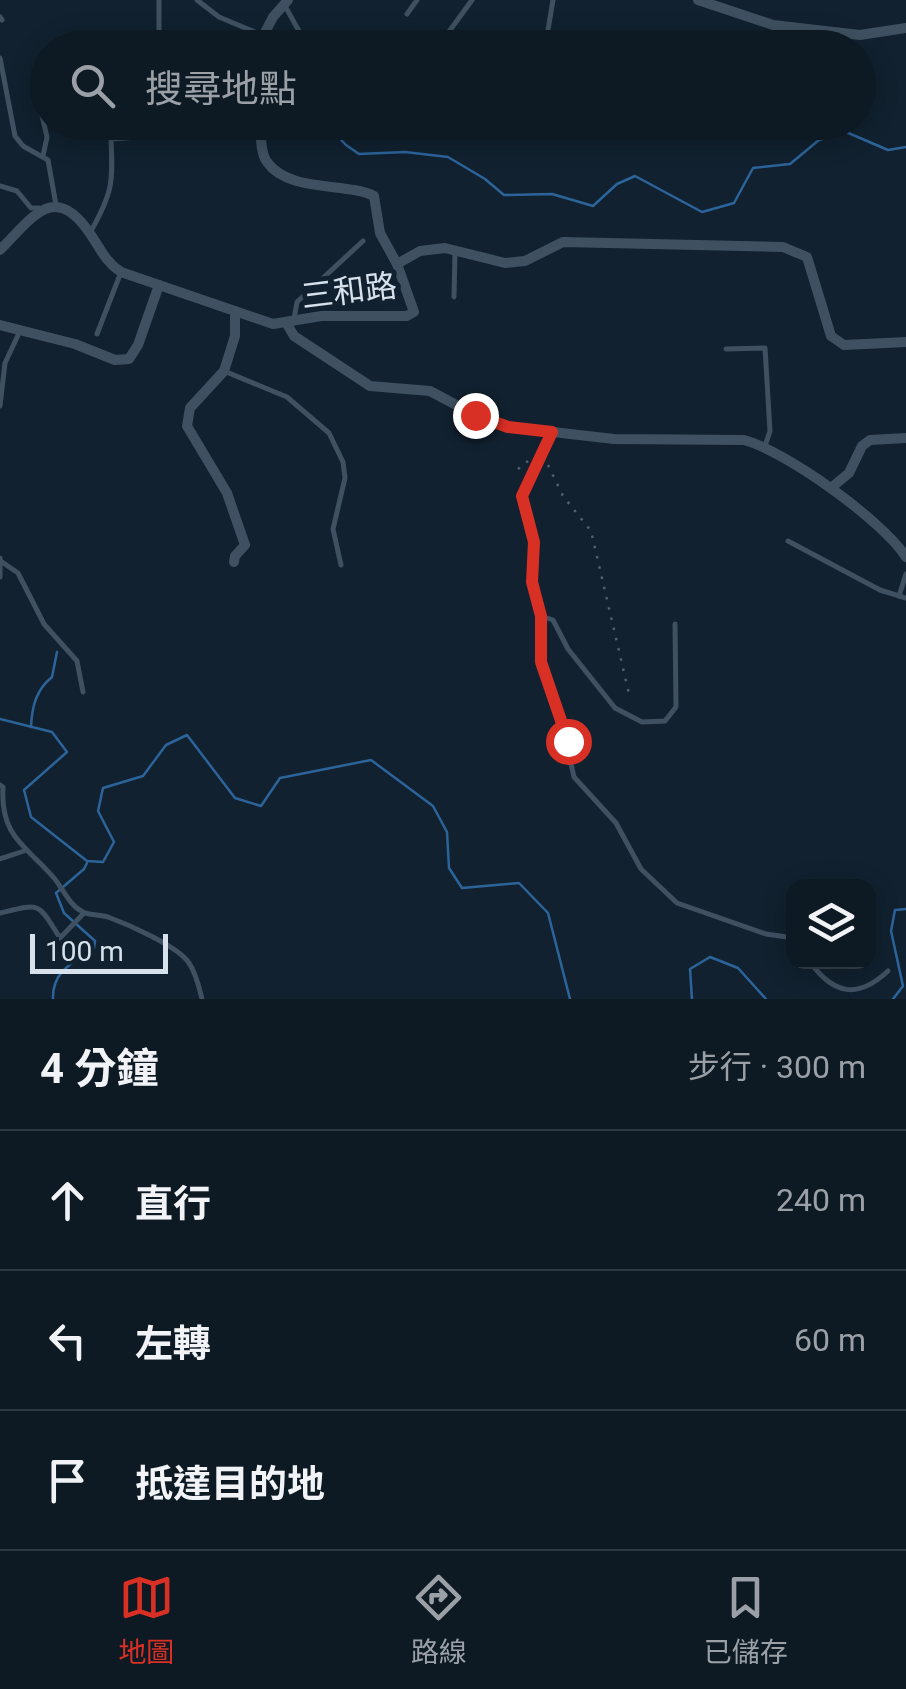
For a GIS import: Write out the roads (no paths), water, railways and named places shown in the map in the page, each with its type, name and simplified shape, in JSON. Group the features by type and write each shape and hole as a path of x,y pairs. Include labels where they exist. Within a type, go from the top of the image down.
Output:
{"street":[{"path":"698,0 732,5 773,25 816,30"},
{"path":"269,30 285,2"},
{"path":"876,33 906,28"},
{"name":"三和路","path":"121,272 274,324 338,315 407,316 414,312 397,264 380,233 374,196 304,184 273,168 263,154 262,140"},
{"path":"0,250 42,209 62,206 90,234 108,264 121,272"},
{"path":"397,264 420,251 455,250 505,263 525,261 564,242 782,247 806,257 831,336 844,345 906,342"},
{"path":"0,325 75,344 115,360 130,359 159,285"},
{"path":"234,562 234,556 245,545 242,533 227,492 188,426 190,408 224,371 235,336 235,311"},
{"path":"291,323 294,336 370,386 430,391 508,427 670,441 744,440 765,446 831,488 898,545 906,558"},
{"path":"541,616 532,582 534,542 522,496 552,432"},
{"path":"831,488 849,474 862,446 870,440 906,438"}],"lane":[{"path":"159,0 159,30"},
{"path":"197,0 219,16 251,30"},
{"path":"407,14 416,0"},
{"path":"450,30 472,0"},
{"path":"548,30 553,0"},
{"path":"285,2 299,30"},
{"path":"0,58 15,136 24,146 44,156 51,168 56,205"},
{"path":"44,156 47,140"},
{"path":"90,234 110,198 111,140"},
{"path":"0,186 17,191 31,208 42,209"},
{"path":"291,323 296,302 362,242"},
{"path":"454,297 455,250"},
{"path":"97,334 121,272"},
{"path":"0,406 5,364 20,330"},
{"path":"726,349 765,348 770,431 765,446"},
{"path":"224,371 287,397 330,432 343,462 345,478 332,528 342,565"},
{"path":"788,541 880,590 902,597 906,574"},
{"path":"0,577 1,560"},
{"path":"1,560 18,573 44,624 77,661 83,692"},
{"path":"675,624 676,707 665,721 642,722 616,708 568,650 552,620 541,616 541,662 560,710 574,777 616,823 641,869 677,903 748,928 786,936"},
{"path":"0,785 10,828 24,851 53,876 72,904 84,912 106,916 184,956 202,999"},
{"path":"0,859 24,851"},
{"path":"0,913 33,905 43,910 60,938 84,912"},
{"path":"817,969 834,986 851,990 873,985 888,970"}],"waterway":[{"path":"341,140 359,154 405,152 448,157 504,195 552,194 593,206 617,184 635,176 702,212 734,203 753,168 790,164 819,140"},
{"path":"865,140 888,150 906,147"},
{"path":"31,727 36,699 52,677 57,652"},
{"path":"0,719 52,732 67,752 24,790 31,817 87,861 103,862 114,842 98,811 103,788 143,776 166,745 187,735 235,798 261,806 280,778 371,760 433,806 447,832 449,868 462,888 519,883 548,913 570,999"},
{"path":"53,999 60,974 94,948 95,941 64,913 56,893 87,863"},
{"path":"893,999 903,986 891,931 895,910 906,909"},
{"path":"692,999 690,969 710,957 738,968 766,999"}]}
